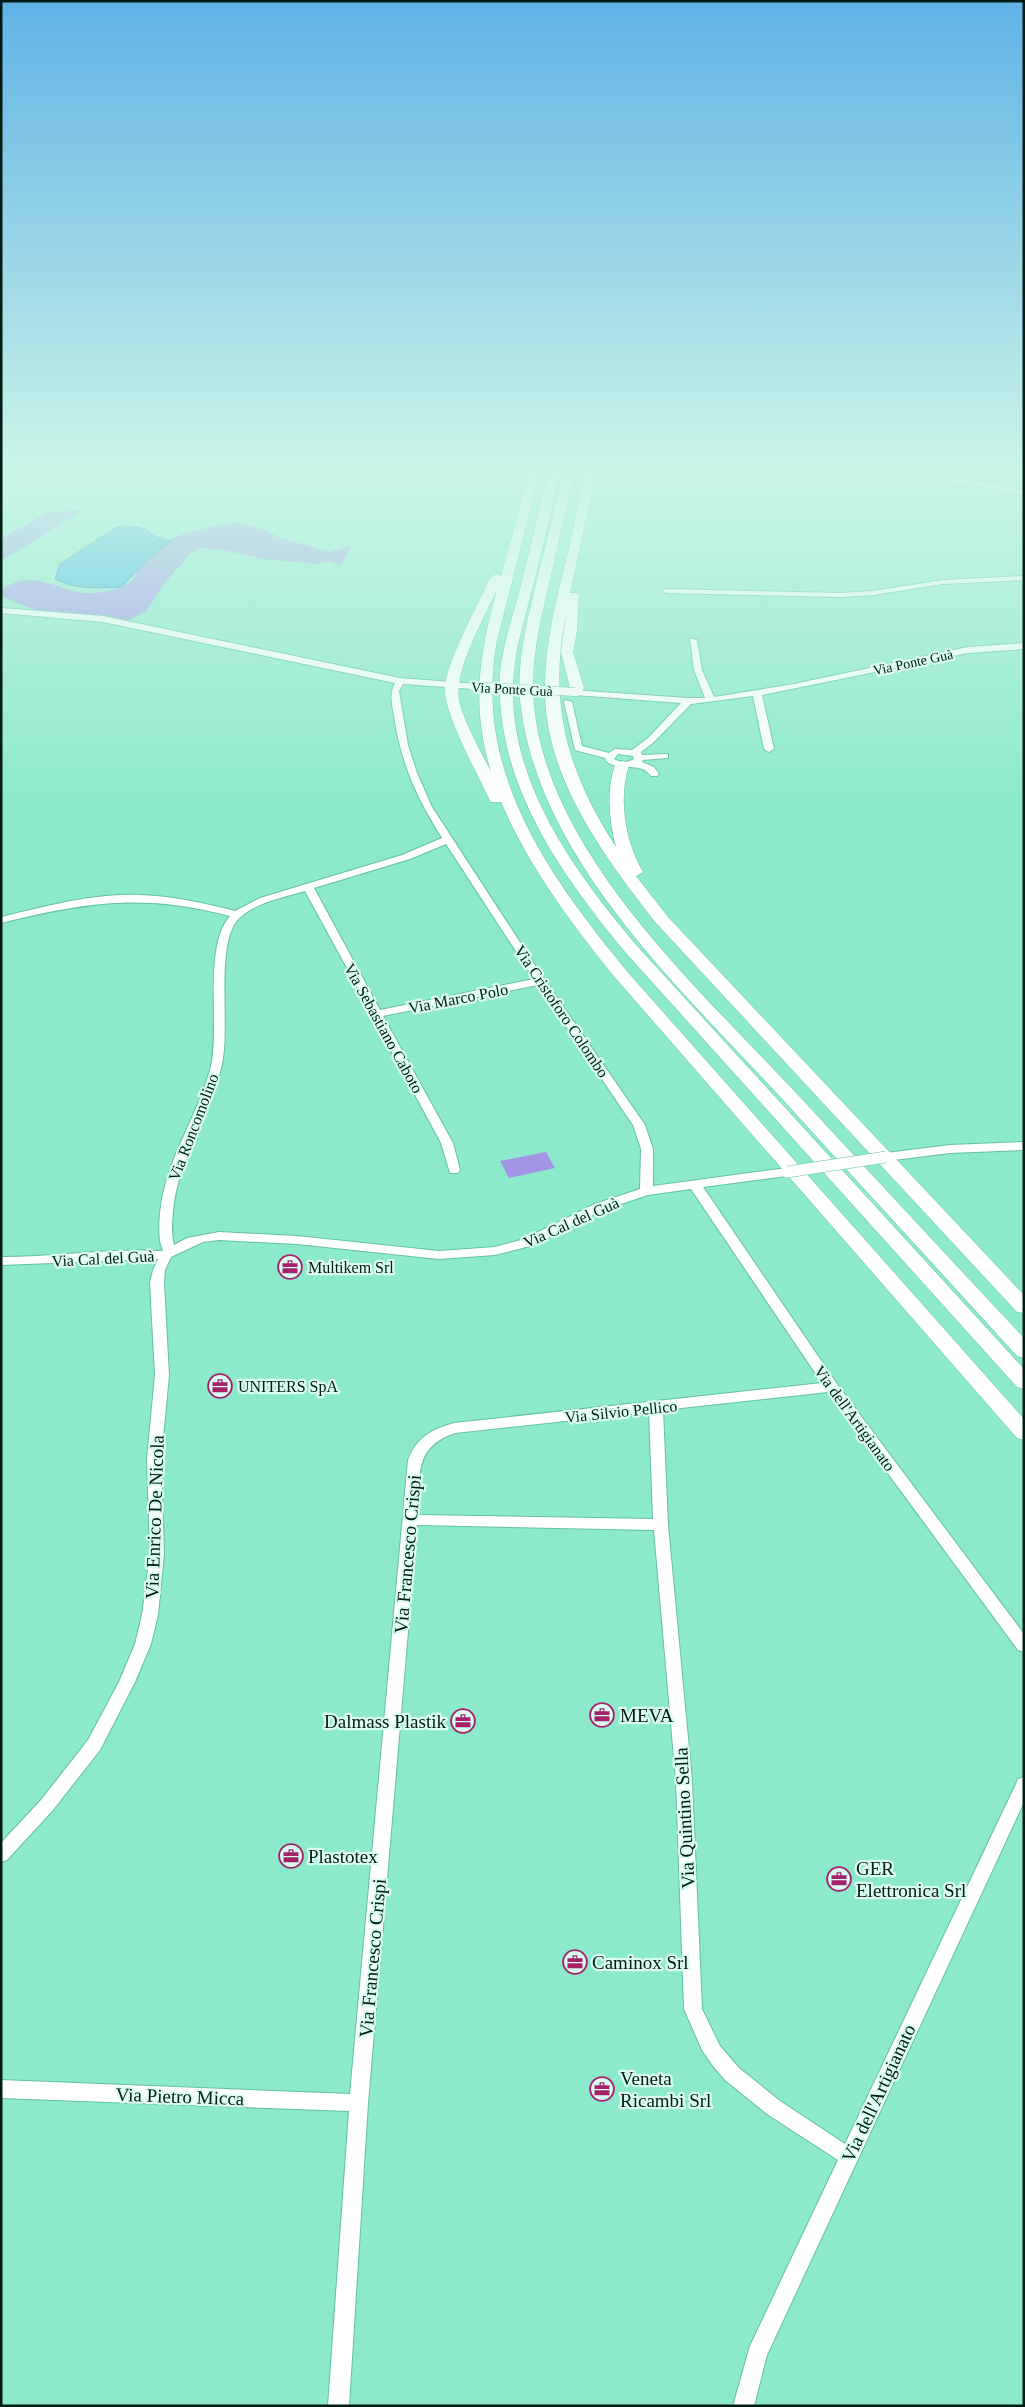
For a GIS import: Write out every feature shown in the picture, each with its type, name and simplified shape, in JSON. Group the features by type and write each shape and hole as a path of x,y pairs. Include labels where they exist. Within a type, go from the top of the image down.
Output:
{"highway":[{"path":"494,584 461,656 451,685 453,705 520,848 538,876 563,903 625,979 1024,1433"},
{"path":"504,584 494,624 488,658 486,719 490,746 508,805 524,840 563,903"},
{"path":"527,584 513,639 507,689 511,729 527,787 556,848 586,894 632,950 1024,1382"},
{"path":"542,584 530,637 526,677 527,706 534,746 547,785 563,822 606,890 657,953 1024,1351"},
{"path":"566,584 552,662 555,715 560,741 570,771 585,805 619,864 697,959 1024,1307"},
{"path":"571,697 577,688 567,652 572,631 574,584"},
{"path":"632,760 617,778 616,789 619,823 632,869 697,959"}],"street":[{"path":"666,591 841,595 873,593 928,584"},
{"name":"Via Ponte Guà","path":"1,610 103,619 400,681 507,689 571,697 711,700 758,693 968,650 1024,646"},
{"path":"693,640 698,670 711,700"},
{"name":"Via Cristoforo Colombo","path":"400,681 395,691 403,745 412,773 427,807 541,982 642,1131 648,1155 646,1191"},
{"path":"758,693 769,750"},
{"path":"571,697 578,748 609,756 619,751 651,769 654,774"},
{"path":"632,760 688,701"},
{"path":"609,756 613,763 665,756"},
{"path":"1,920 70,905 136,898 201,905 237,915 264,900 406,857 447,840"},
{"name":"Via Sebastiano Caboto","path":"308,887 375,1014 447,1143 454,1170"},
{"name":"Via Roncomolino","path":"168,1253 165,1242 170,1183 213,1080 220,1047 224,944 227,929 237,915"},
{"name":"Via Marco Polo","path":"375,1014 541,982"},
{"name":"Via Cal del Guà","path":"1,1260 37,1261 168,1253 192,1241 219,1236 297,1240 439,1255 496,1251 529,1242 599,1207 646,1191 886,1157 950,1150 1024,1146"},
{"name":"Via dell'Artigianato","path":"695,1185 832,1387 1024,1646"},
{"name":"Via Enrico De Nicola","path":"1,1855 47,1805 94,1745 127,1682 142,1644 154,1592 157,1554 154,1459 162,1375 157,1283 159,1270 168,1253"},
{"name":"Via Silvio Pellico","path":"418,1451 430,1438 454,1428 656,1408 832,1387"},
{"name":"Via Quintino Sella","path":"656,1408 661,1525 684,1781 693,2009 702,2033 731,2074 792,2121 848,2156"},
{"name":"Via Francesco Crispi","path":"338,2406 359,2103 410,1520 418,1451"},
{"path":"410,1520 661,1525"},
{"name":"Via dell'Artigianato","path":"743,2406 757,2353 1024,1784"},
{"name":"Via Pietro Micca","path":"1,2089 359,2103"}],"shaded area":[{"path":"10,584 52,584 82,593 101,592 127,584 164,584 146,611 127,621 35,610 1,596 1,590"},
{"path":"546,1152 555,1168 509,1178 500,1161"}],"water":[{"path":"68,584 124,584 122,587 96,588"}],"place":[{"name":"Multikem Srl","path":"290,1267"},
{"name":"UNITERS SpA","path":"220,1386"},
{"name":"MEVA","path":"602,1715"},
{"name":"Dalmass Plastik","path":"463,1721"},
{"name":"Plastotex","path":"291,1856"},
{"name":"GER Elettronica Srl","path":"839,1879"},
{"name":"Caminox Srl","path":"575,1962"},
{"name":"Veneta Ricambi Srl","path":"602,2089"}]}
